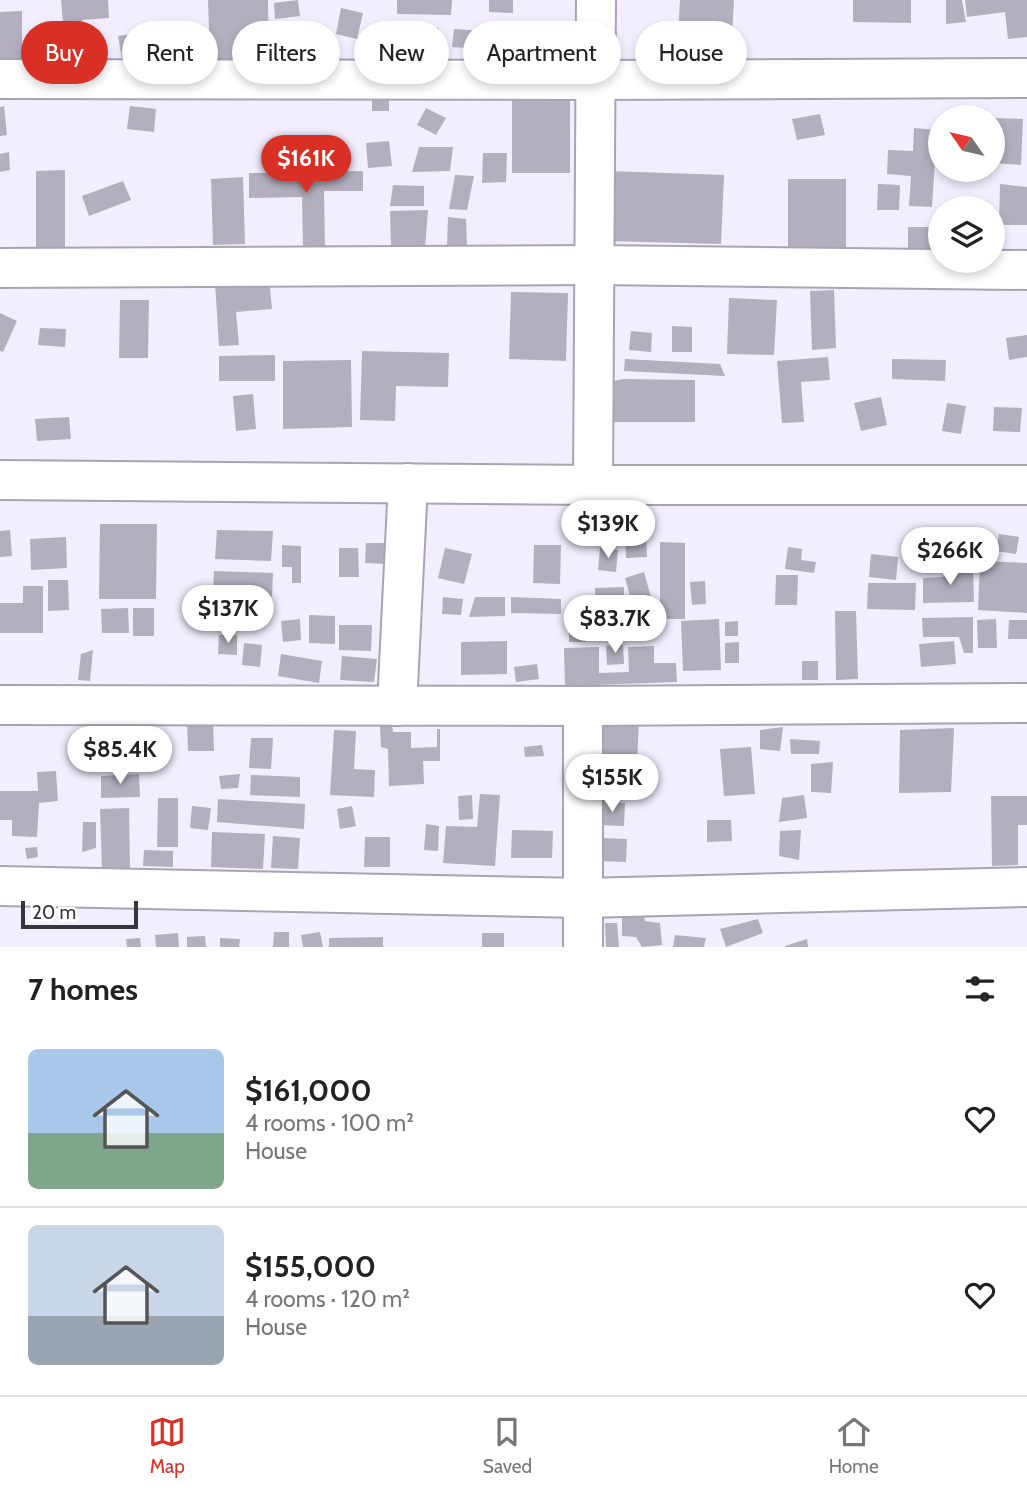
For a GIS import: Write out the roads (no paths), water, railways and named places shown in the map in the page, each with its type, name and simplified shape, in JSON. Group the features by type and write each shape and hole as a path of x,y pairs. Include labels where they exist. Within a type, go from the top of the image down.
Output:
{"street":[{"path":"596,0 596,21"},
{"path":"621,80 1027,78"},
{"path":"0,79 463,80"},
{"path":"593,485 596,84"},
{"path":"0,268 595,265 1027,270"},
{"path":"0,480 593,485 1027,485"},
{"path":"397,706 408,483"},
{"path":"0,705 583,706 1027,703"},
{"path":"583,706 583,947"},
{"path":"0,886 583,898 1027,887"}]}
